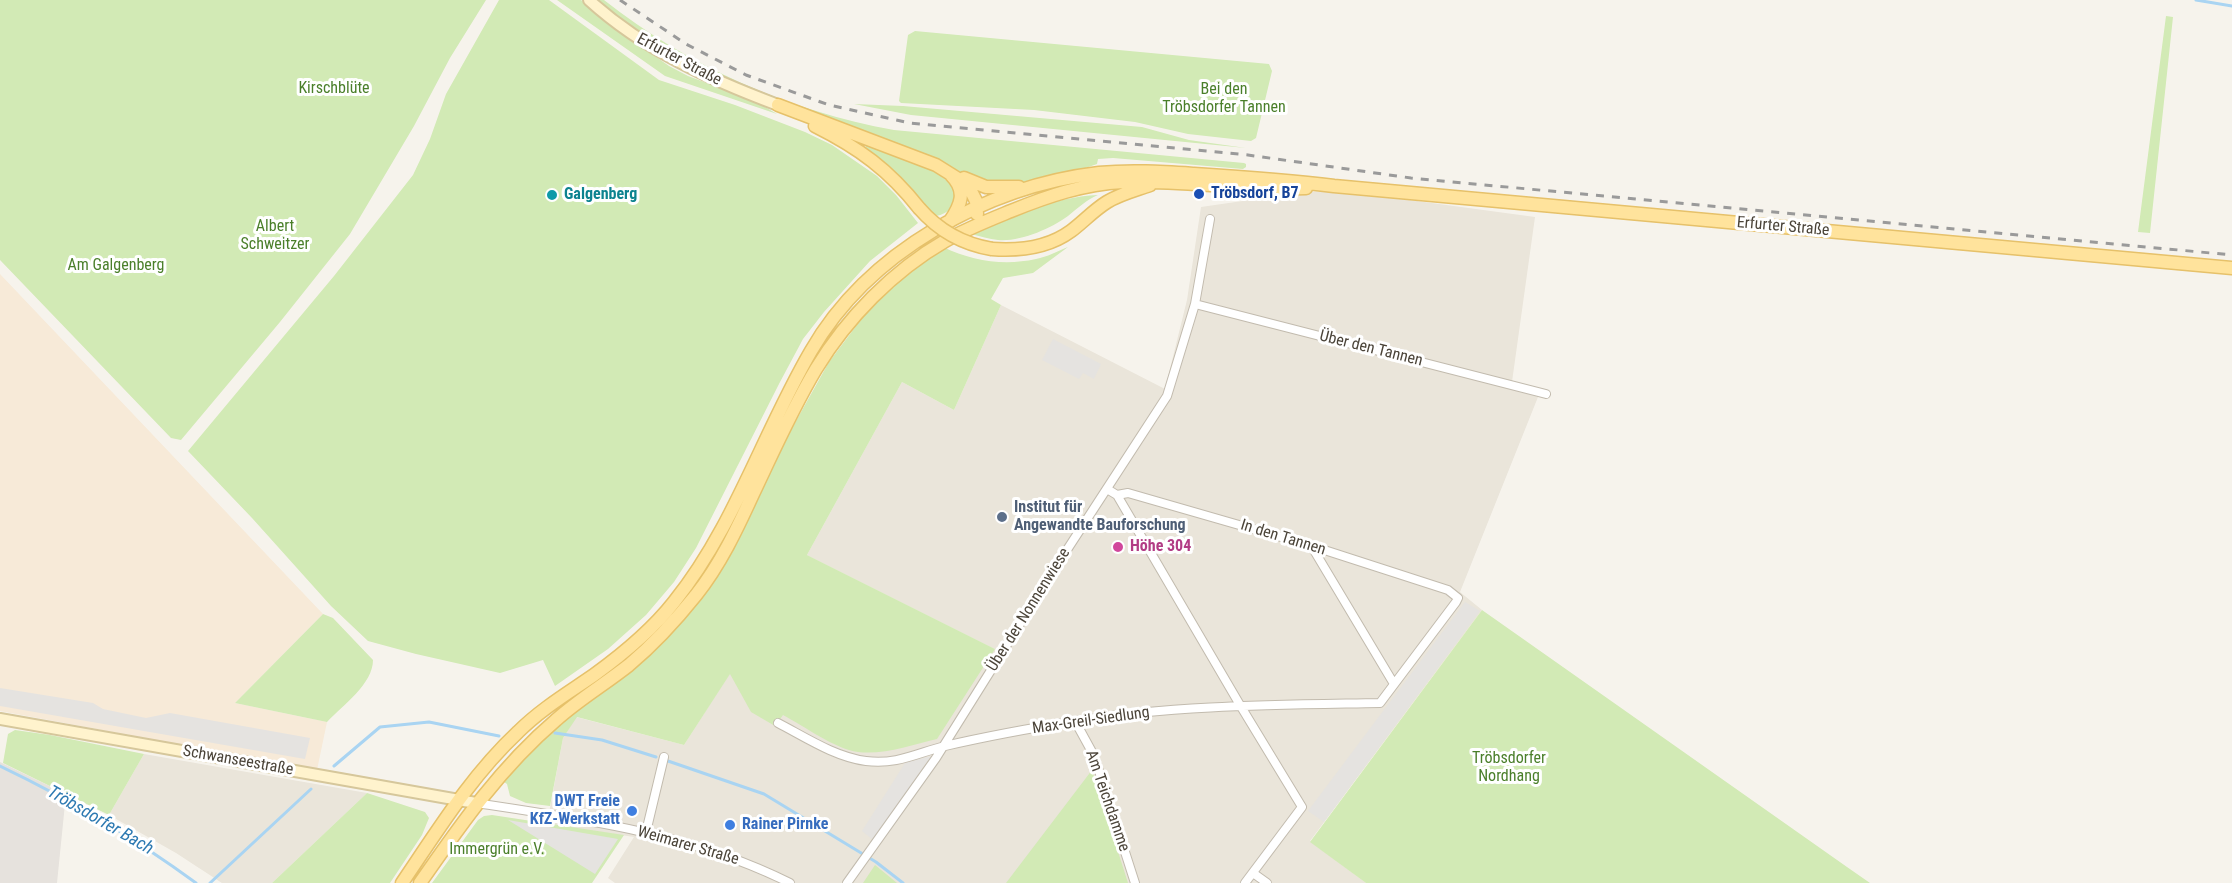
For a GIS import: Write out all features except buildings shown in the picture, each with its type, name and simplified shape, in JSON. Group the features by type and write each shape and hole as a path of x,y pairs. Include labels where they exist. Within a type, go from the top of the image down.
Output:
{"main road":[{"path":"778,105 924,159 986,187 1029,187"},
{"path":"778,105 837,137 871,159 898,182 935,225 958,239 992,249 1020,250 1038,247 1069,233 1109,201 1158,182"},
{"path":"946,170 968,185 974,195 977,216 970,228"},
{"path":"946,170 960,188 962,199 949,223"},
{"name":"Erfurter Straße","path":"1029,187 1096,174 1150,171 1264,178 2232,268"},
{"name":"Erfurter Straße","path":"420,883 476,803 518,755 558,717 630,664 679,617 700,591 722,557 817,367 850,321 896,276 943,242 970,228 1047,196 1077,188 1122,182 1158,182 1270,190 1334,186"},
{"path":"402,883 458,800 486,764 518,731 554,701 619,657 649,630 673,603 710,551 772,423 812,349 834,317 892,259 913,242 977,207 1029,187"}],"street":[{"name":"Erfurter Straße","path":"589,0 641,41 675,61 713,80 778,105"},
{"name":"Über der Nonnenwiese","path":"847,883 944,746 1167,396 1195,304 1210,219"},
{"name":"Über den Tannen","path":"1195,304 1546,394"},
{"name":"In den Tannen","path":"1107,489 1117,495 1128,493 1312,546 1448,590 1458,598"},
{"path":"1117,495 1302,807 1245,883"},
{"path":"1312,546 1394,684"},
{"name":"Max-Greil-Siedlung","path":"778,723 841,754 866,761 896,761 944,746 1075,721 1240,705 1380,703 1458,598"},
{"name":"Schwanseestraße","path":"0,719 476,803"},
{"name":"Am Teichdamme","path":"1075,721 1092,752 1135,883"},
{"path":"646,832 664,757"},
{"name":"Weimarer Straße","path":"476,803 646,832 724,855 790,883"},
{"path":"1253,873 1267,883"}],"shaded area":[{"path":"1343,191 1535,217 1511,389 1538,397 1460,592 1482,610 1310,841 1366,883 615,883 608,878 634,837 547,824 563,738 576,717 684,745 730,673 783,714 837,745 995,649 807,555 902,382 954,410 1001,305 1165,389 1187,300 1201,207 1305,192"},
{"path":"0,274 323,614 235,703 327,722 317,770 0,711"},
{"path":"1053,339 1101,364 1094,379 1083,373 1079,379 1042,360"},
{"path":"1465,602 1480,611 1324,822 1308,811"},
{"path":"0,688 93,703 103,709 146,718 170,713 310,738 305,759 0,706"},
{"path":"144,754 367,793 272,883 222,883 176,853 109,815"},
{"path":"931,756 873,840 862,831 905,763"},
{"path":"0,762 66,794 57,883 0,883"},
{"path":"508,820 618,839 595,874"}],"green space":[{"path":"0,0 486,0 450,58 414,126 350,234 181,440 171,438 0,260"},
{"path":"499,0 549,0 659,80 735,105 832,145 877,176 896,195 918,223 870,261 803,339 696,548 674,582 646,615 608,649 555,686 543,660 500,673 368,641 331,606 188,451 334,276 413,175 430,139 446,94"},
{"path":"557,0 581,0 618,30 669,66 688,76 755,101 777,114 665,76"},
{"path":"596,0 604,0 670,46 705,66 779,98 855,122 894,130 1244,163 1246,167 1243,169 1113,158 1098,159 1097,164 1077,171 1015,184 996,185 970,177 934,158 742,87 682,60 629,27"},
{"path":"2166,16 2173,17 2150,233 2138,232"},
{"name":"Bei den Tröbsdorfer Tannen","path":"915,31 1269,64 1272,71 1256,138 1251,141 1188,134 1135,122 1034,110 901,103 899,101 908,35"},
{"path":"854,104 903,106 1142,127 1189,140 1246,148 911,115"},
{"path":"867,144 914,161 940,175 955,192 953,205 947,212 934,216 893,172 864,150"},
{"path":"1098,195 1053,226 1025,237 998,240 971,234 1048,204"},
{"path":"943,247 977,259 1012,262 1040,258 1068,247 1033,273 1003,278 991,299 1001,305 954,410 902,382 807,555 995,649 937,739 878,752 849,750 830,742 783,715 775,726 751,712 730,674 684,745 577,717 563,738 550,806 526,803 510,796 507,784 504,782 508,775 560,720 632,668 738,534 787,437 829,362 875,301"},
{"name":"Tröbsdorfer Nordhang","path":"1482,610 1870,883 1366,883 1310,842"},
{"path":"323,614 333,618 373,660 372,669 363,686 349,701 327,722 235,703"},
{"path":"15,730 144,754 109,815 3,763 8,734"},
{"path":"1092,770 1128,883 1006,883"},
{"name":"Immergrün e.V.","path":"367,793 425,812 429,818 422,835 390,883 272,883"},
{"name":"Immergrün e.V.","path":"492,815 624,835 592,883 432,883 478,820"},
{"path":"875,865 897,883 863,883"}],"waterway":[{"path":"2196,0 2232,6"},
{"name":"Tröbsdorfer Bach","path":"334,766 380,727 429,722 499,736"},
{"name":"Tröbsdorfer Bach","path":"555,733 602,740 656,757"},
{"name":"Tröbsdorfer Bach","path":"668,761 764,794 876,862 903,883"},
{"name":"Tröbsdorfer Bach","path":"0,766 101,820 196,883"},
{"name":"Tröbsdorfer Bach","path":"210,883 311,789"}],"railway":[{"path":"620,0 686,44 746,75 829,105 910,123 1248,155 1411,178 2232,255"}],"place":[{"name":"Tröbsdorf, B7","path":"1199,194"},
{"name":"Galgenberg","path":"552,195"},
{"name":"Institut für Angewandte Bauforschung","path":"1002,517"},
{"name":"Höhe 304","path":"1118,547"},
{"name":"DWT Freie KfZ-Werkstatt","path":"632,811"},
{"name":"Rainer Pirnke","path":"730,825"}],"park label":[{"name":"Kirschblüte","path":"334,89"},
{"name":"Albert Schweitzer","path":"275,236"},
{"name":"Am Galgenberg","path":"116,266"}]}
